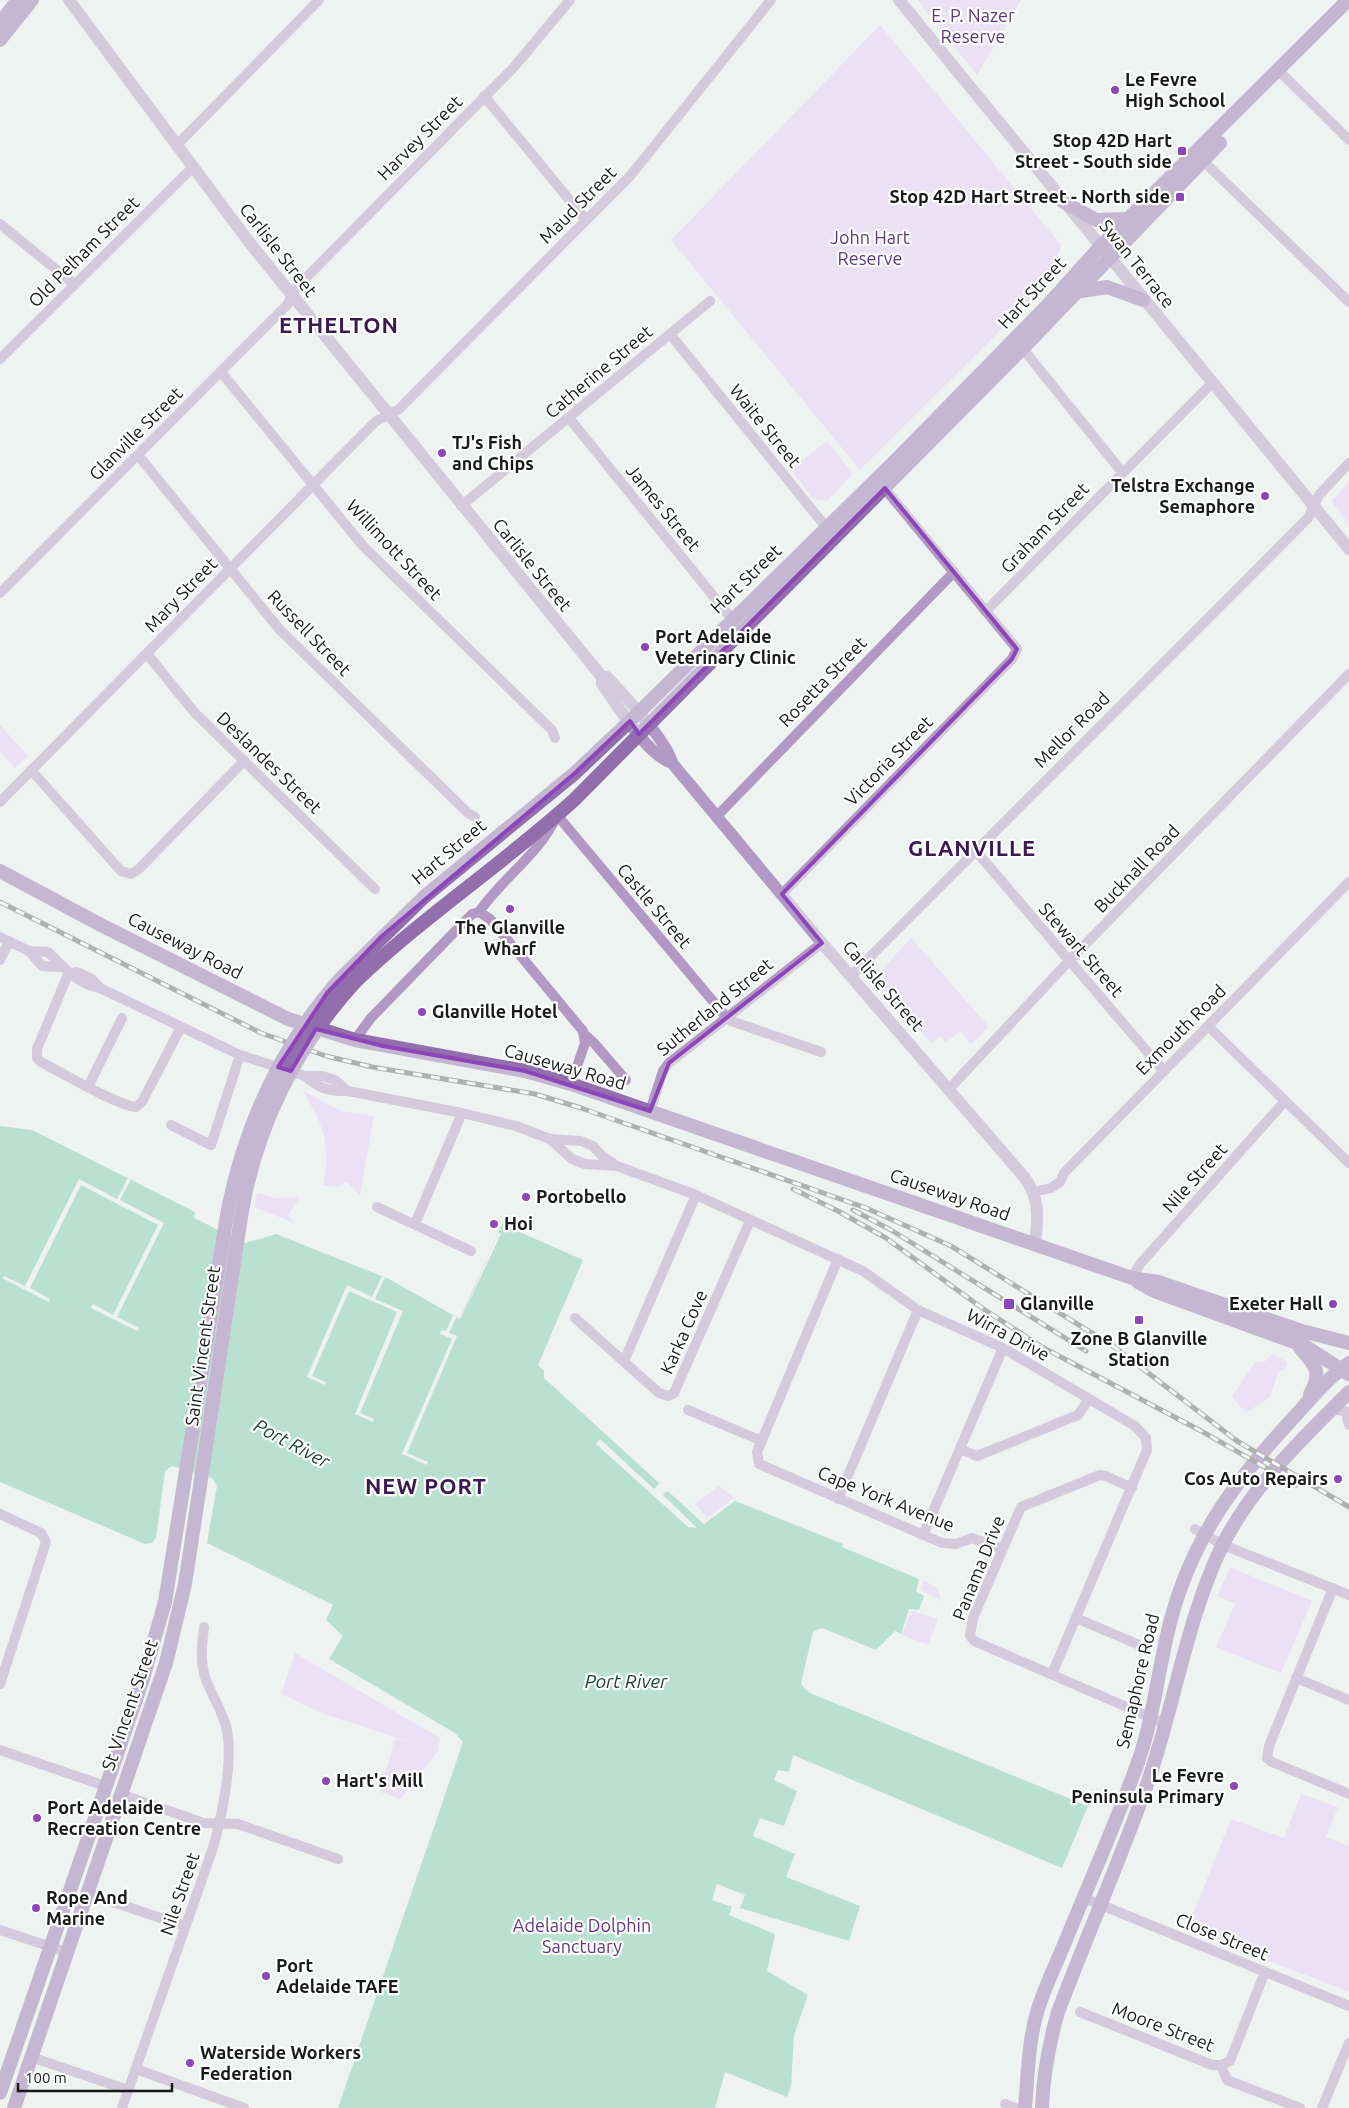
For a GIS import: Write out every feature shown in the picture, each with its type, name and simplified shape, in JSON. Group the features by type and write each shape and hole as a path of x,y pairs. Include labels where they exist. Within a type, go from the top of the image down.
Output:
{"main road":[{"path":"1,34 18,0"},
{"path":"1,34 32,0"},
{"name":"Hart Street","path":"348,979 496,866 557,815 644,730 831,533 1019,343 1104,252 1281,73 1348,0"},
{"name":"Hart Street","path":"1281,73 1349,13"},
{"name":"Hart Street","path":"1019,343 1075,292 1129,219 1199,157"},
{"path":"1062,201 1096,220 1129,219"},
{"path":"1075,292 1107,287 1143,300"},
{"name":"Hart Street","path":"234,1216 245,1190 261,1136 283,1085 306,1044 348,979 424,897 575,774 732,619 831,533"},
{"name":"Causeway Road","path":"0,871 101,925 288,1019 355,1040 525,1072 571,1084 1132,1278 1154,1291 1299,1337 1308,1338 1347,1368"},
{"name":"Saint Vincent Street","path":"184,1476 234,1216"},
{"name":"Saint Vincent Street","path":"202,1480 234,1216"},
{"path":"1299,1337 1349,1343"},
{"path":"1299,1337 1313,1364 1318,1379 1301,1409"},
{"name":"Semaphore Road","path":"1025,2108 1031,2041 1038,2010 1138,1763 1150,1718 1171,1620 1199,1532 1254,1460 1301,1409 1347,1368"},
{"name":"Semaphore Road","path":"1042,2108 1043,2084 1049,2042 1058,2012 1146,1790 1202,1592 1223,1545 1271,1473 1349,1392"},
{"name":"St Vincent Street","path":"0,2093 150,1658 164,1602 184,1476"},
{"name":"St Vincent Street","path":"14,2108 166,1663 176,1628 202,1480"},
{"path":"105,1786 120,1794"}],"street":[{"name":"Carlisle Street","path":"69,0 192,168 461,506 602,676 602,684 634,716 662,760 672,763 822,943 1025,1178 1034,1192 1038,1218 1034,1244"},
{"path":"176,146 319,0"},
{"name":"Harvey Street","path":"292,296 297,287 340,241 514,67 570,0"},
{"name":"Maud Street","path":"388,414 398,410 631,175 771,0"},
{"name":"Swan Terrace","path":"899,0 1349,550"},
{"path":"1281,73 1349,140"},
{"path":"484,96 586,220"},
{"path":"1199,157 1349,302"},
{"name":"Old Pelham Street","path":"0,359 192,168"},
{"path":"0,224 74,284"},
{"name":"Glanville Street","path":"0,593 287,306 292,296"},
{"name":"Catherine Street","path":"461,506 710,302"},
{"name":"Waite Street","path":"670,334 831,533"},
{"path":"1019,343 1122,472"},
{"name":"Willimott Street","path":"221,372 363,546 552,730 555,738"},
{"name":"Graham Street","path":"986,611 1213,382"},
{"name":"Mary Street","path":"0,802 378,419 388,414"},
{"name":"James Street","path":"569,418 732,619"},
{"name":"Russell Street","path":"138,455 280,630 468,812 475,816"},
{"name":"Mellor Road","path":"851,976 974,850 1308,518 1319,494 1349,463"},
{"path":"880,483 986,611"},
{"name":"Rosetta Street","path":"717,816 954,572"},
{"name":"Victoria Street","path":"782,894 1012,659 1017,649 986,611"},
{"name":"Deslandes Street","path":"147,654 195,713 375,889"},
{"name":"Bucknall Road","path":"949,1089 1069,961 1349,674"},
{"path":"31,770 121,871 128,874 139,869 244,761"},
{"name":"Hart Street","path":"355,1040 370,1019 472,914 479,912 490,897 551,831 557,815"},
{"name":"Castle Street","path":"557,815 727,1018"},
{"name":"Stewart Street","path":"974,850 1164,1070"},
{"name":"Exmouth Road","path":"1034,1192 1051,1188 1060,1182 1064,1173 1349,883"},
{"path":"479,912 496,926 580,1026 585,1036 594,1043 626,1080"},
{"path":"0,960 4,939"},
{"name":"Wirra Drive","path":"4,939 29,951 48,952 68,971 77,972 92,979 100,988 240,1055 305,1076 322,1076 335,1080 348,1091 462,1112 516,1126 550,1138 581,1141 593,1146 602,1156 617,1166 696,1196 863,1271 918,1310 1004,1348 1135,1426 1146,1438 1148,1450 1052,1674"},
{"name":"Sutherland Street","path":"650,1111 665,1067 822,943"},
{"path":"68,971 37,1049 37,1058 41,1062 128,1106 136,1107 142,1102 181,1027"},
{"path":"88,1086 122,1018"},
{"path":"727,1018 821,1052"},
{"path":"1208,1026 1349,1164"},
{"path":"571,1084 585,1036"},
{"path":"171,1126 211,1146 240,1055"},
{"name":"Nile Street","path":"1132,1278 1140,1264 1285,1101"},
{"path":"415,1224 462,1112"},
{"name":"Wirra Drive","path":"550,1138 572,1159 585,1164 617,1166"},
{"path":"624,1361 696,1196"},
{"path":"377,1207 471,1251"},
{"name":"Karka Cove","path":"575,1318 660,1393 668,1396 674,1393 750,1221"},
{"path":"688,1410 762,1442 838,1259"},
{"path":"838,1499 918,1310"},
{"path":"923,1535 1004,1348"},
{"path":"960,1449 976,1456 1078,1415 1089,1399"},
{"path":"1332,1409 1349,1413 1347,1418 1349,1425"},
{"name":"Cape York Avenue","path":"762,1442 757,1452 759,1464 942,1543 956,1544 972,1538 1002,1549"},
{"name":"Panama Drive","path":"1132,1488 1100,1475 1025,1503 1021,1507 1002,1549 973,1618 970,1636 974,1641 1166,1724"},
{"path":"0,1514 41,1533 45,1538 45,1550 0,1684"},
{"path":"1199,1532 1223,1545 1349,1595"},
{"path":"1332,1588 1269,1746 1267,1758 1272,1762 1349,1794"},
{"path":"1076,1618 1137,1644"},
{"name":"Nile Street","path":"122,2108 224,1808 227,1731 216,1699 205,1677 201,1648 204,1627"},
{"path":"1296,1678 1349,1700"},
{"path":"0,1750 105,1786"},
{"path":"120,1794 204,1823 238,1824 338,1859"},
{"path":"86,1893 185,1926"},
{"name":"Close Street","path":"1084,1898 1349,2006"},
{"path":"0,1930 66,1952"},
{"name":"Moore Street","path":"1080,2012 1212,2065 1221,2065 1230,2061 1265,1972"},
{"path":"1322,2108 1349,2044"},
{"path":"31,2057 128,2090"},
{"path":"1221,2065 1227,2080 1300,2108"},
{"path":"136,2069 244,2108"}],"highlighted area":[{"path":"885,488 1017,649 1012,659 782,894 822,943 669,1063 650,1111 525,1071 383,1046 316,1029 291,1071 278,1067 327,993 382,936 575,773 630,721 639,734"}],"green space":[{"name":"E. P. Nazer Reserve","path":"917,0 1021,0 977,75"},
{"name":"John Hart Reserve","path":"880,25 1061,245 1049,282 860,470 671,240"},
{"path":"827,441 853,474 827,501 813,499 791,469"},
{"path":"1349,482 1349,523 1331,501"},
{"path":"0,725 28,756 15,768 0,752"},
{"path":"911,938 989,1027 971,1045 961,1031 946,1042 940,1036 931,1043 873,979"},
{"path":"303,1091 341,1111 374,1116 360,1196 347,1182 337,1187 323,1185 326,1158 324,1136 321,1125"},
{"path":"257,1193 275,1198 300,1197 288,1215 294,1223 254,1207"},
{"path":"1272,1354 1287,1362 1286,1368 1278,1373 1270,1397 1246,1413 1232,1397 1255,1362 1264,1362"},
{"path":"719,1486 734,1498 707,1518 695,1504"},
{"path":"1230,1567 1312,1601 1281,1673 1216,1647 1235,1604 1217,1596"},
{"path":"924,1580 937,1588 942,1601 921,1590"},
{"path":"913,1611 938,1619 928,1645 902,1635"},
{"path":"295,1653 440,1738 438,1751 401,1799 380,1792 395,1738 419,1745 324,1714 281,1694"},
{"path":"1301,1794 1338,1807 1326,1837 1349,1846 1349,1992 1187,1929 1231,1819 1284,1838"}],"water":[{"name":"Port River","path":"0,1126 32,1130 195,1212 194,1218 245,1243 276,1234 389,1279 460,1319 502,1224 583,1260 538,1365 544,1371 544,1378 704,1524 735,1501 843,1544 842,1547 919,1579 916,1591 924,1596 919,1610 909,1609 901,1634 895,1631 876,1650 822,1628 813,1632 801,1683 810,1693 1088,1806 1062,1868 793,1755 789,1772 778,1770 774,1780 797,1791 784,1826 760,1818 753,1836 795,1854 786,1877 860,1906 849,1941 740,1908 745,1895 717,1884 712,1900 732,1907 729,1915 775,1934 767,1971 808,1995 794,2035 791,2086 787,2097 725,2072 715,2108 338,2108 463,1742 455,1733 329,1659 343,1636 326,1620 333,1605 207,1543 217,1486 212,1478 172,1466 165,1471 156,1538 152,1543 145,1544 0,1482"}],"pier":[{"path":"129,1176 132,1177 120,1200 164,1223 117,1317 139,1328 137,1331 91,1308 93,1304 113,1315 158,1225 81,1185 30,1288 50,1299 49,1302 2,1278 4,1276 25,1286 79,1179 117,1199"},
{"path":"498,1233 501,1234 461,1319"},
{"path":"382,1276 385,1277 375,1299 403,1311 360,1413 374,1419 373,1422 355,1414 397,1312 349,1291 312,1376 326,1382 325,1385 307,1377 347,1285 372,1297"},
{"path":"454,1314 457,1316 449,1333 457,1336 407,1453 428,1462 427,1465 402,1454 452,1339 440,1334 441,1330 446,1331"},
{"path":"600,1439 654,1489 661,1482 669,1489 663,1495 697,1528 688,1527 596,1444"}],"railway":[{"path":"0,902 261,1033 326,1056 372,1067 535,1094 581,1108 866,1208 951,1246 1113,1346 1237,1441 1349,1507"},
{"path":"793,1189 886,1238 982,1308 1042,1347 1203,1432 1296,1485"},
{"path":"853,1210 891,1230 1086,1351"}],"place":[{"name":"Le Fevre High School","path":"1115,90"},
{"name":"Stop 42D Hart Street - South side","path":"1182,151"},
{"name":"Stop 42D Hart Street - North side","path":"1180,197"},
{"name":"TJ's Fish and Chips","path":"442,453"},
{"name":"Telstra Exchange Semaphore","path":"1265,496"},
{"name":"Port Adelaide Veterinary Clinic","path":"645,647"},
{"name":"The Glanville Wharf","path":"510,909"},
{"name":"Glanville Hotel","path":"422,1012"},
{"name":"Portobello","path":"526,1197"},
{"name":"Hoi","path":"494,1224"},
{"name":"Glanville","path":"1009,1304"},
{"name":"Exeter Hall","path":"1333,1304"},
{"name":"Zone B Glanville Station","path":"1139,1320"},
{"name":"Cos Auto Repairs","path":"1338,1479"},
{"name":"Hart's Mill","path":"326,1781"},
{"name":"Le Fevre Peninsula Primary","path":"1234,1786"},
{"name":"Port Adelaide Recreation Centre","path":"37,1818"},
{"name":"Rope And Marine","path":"36,1908"},
{"name":"Port Adelaide TAFE","path":"266,1976"},
{"name":"Waterside Workers Federation","path":"190,2063"}],"district":[{"name":"ETHELTON","path":"339,325"},
{"name":"GLANVILLE","path":"972,848"},
{"name":"NEW PORT","path":"426,1486"}],"park label":[{"name":"Adelaide Dolphin Sanctuary","path":"582,1936"}]}
